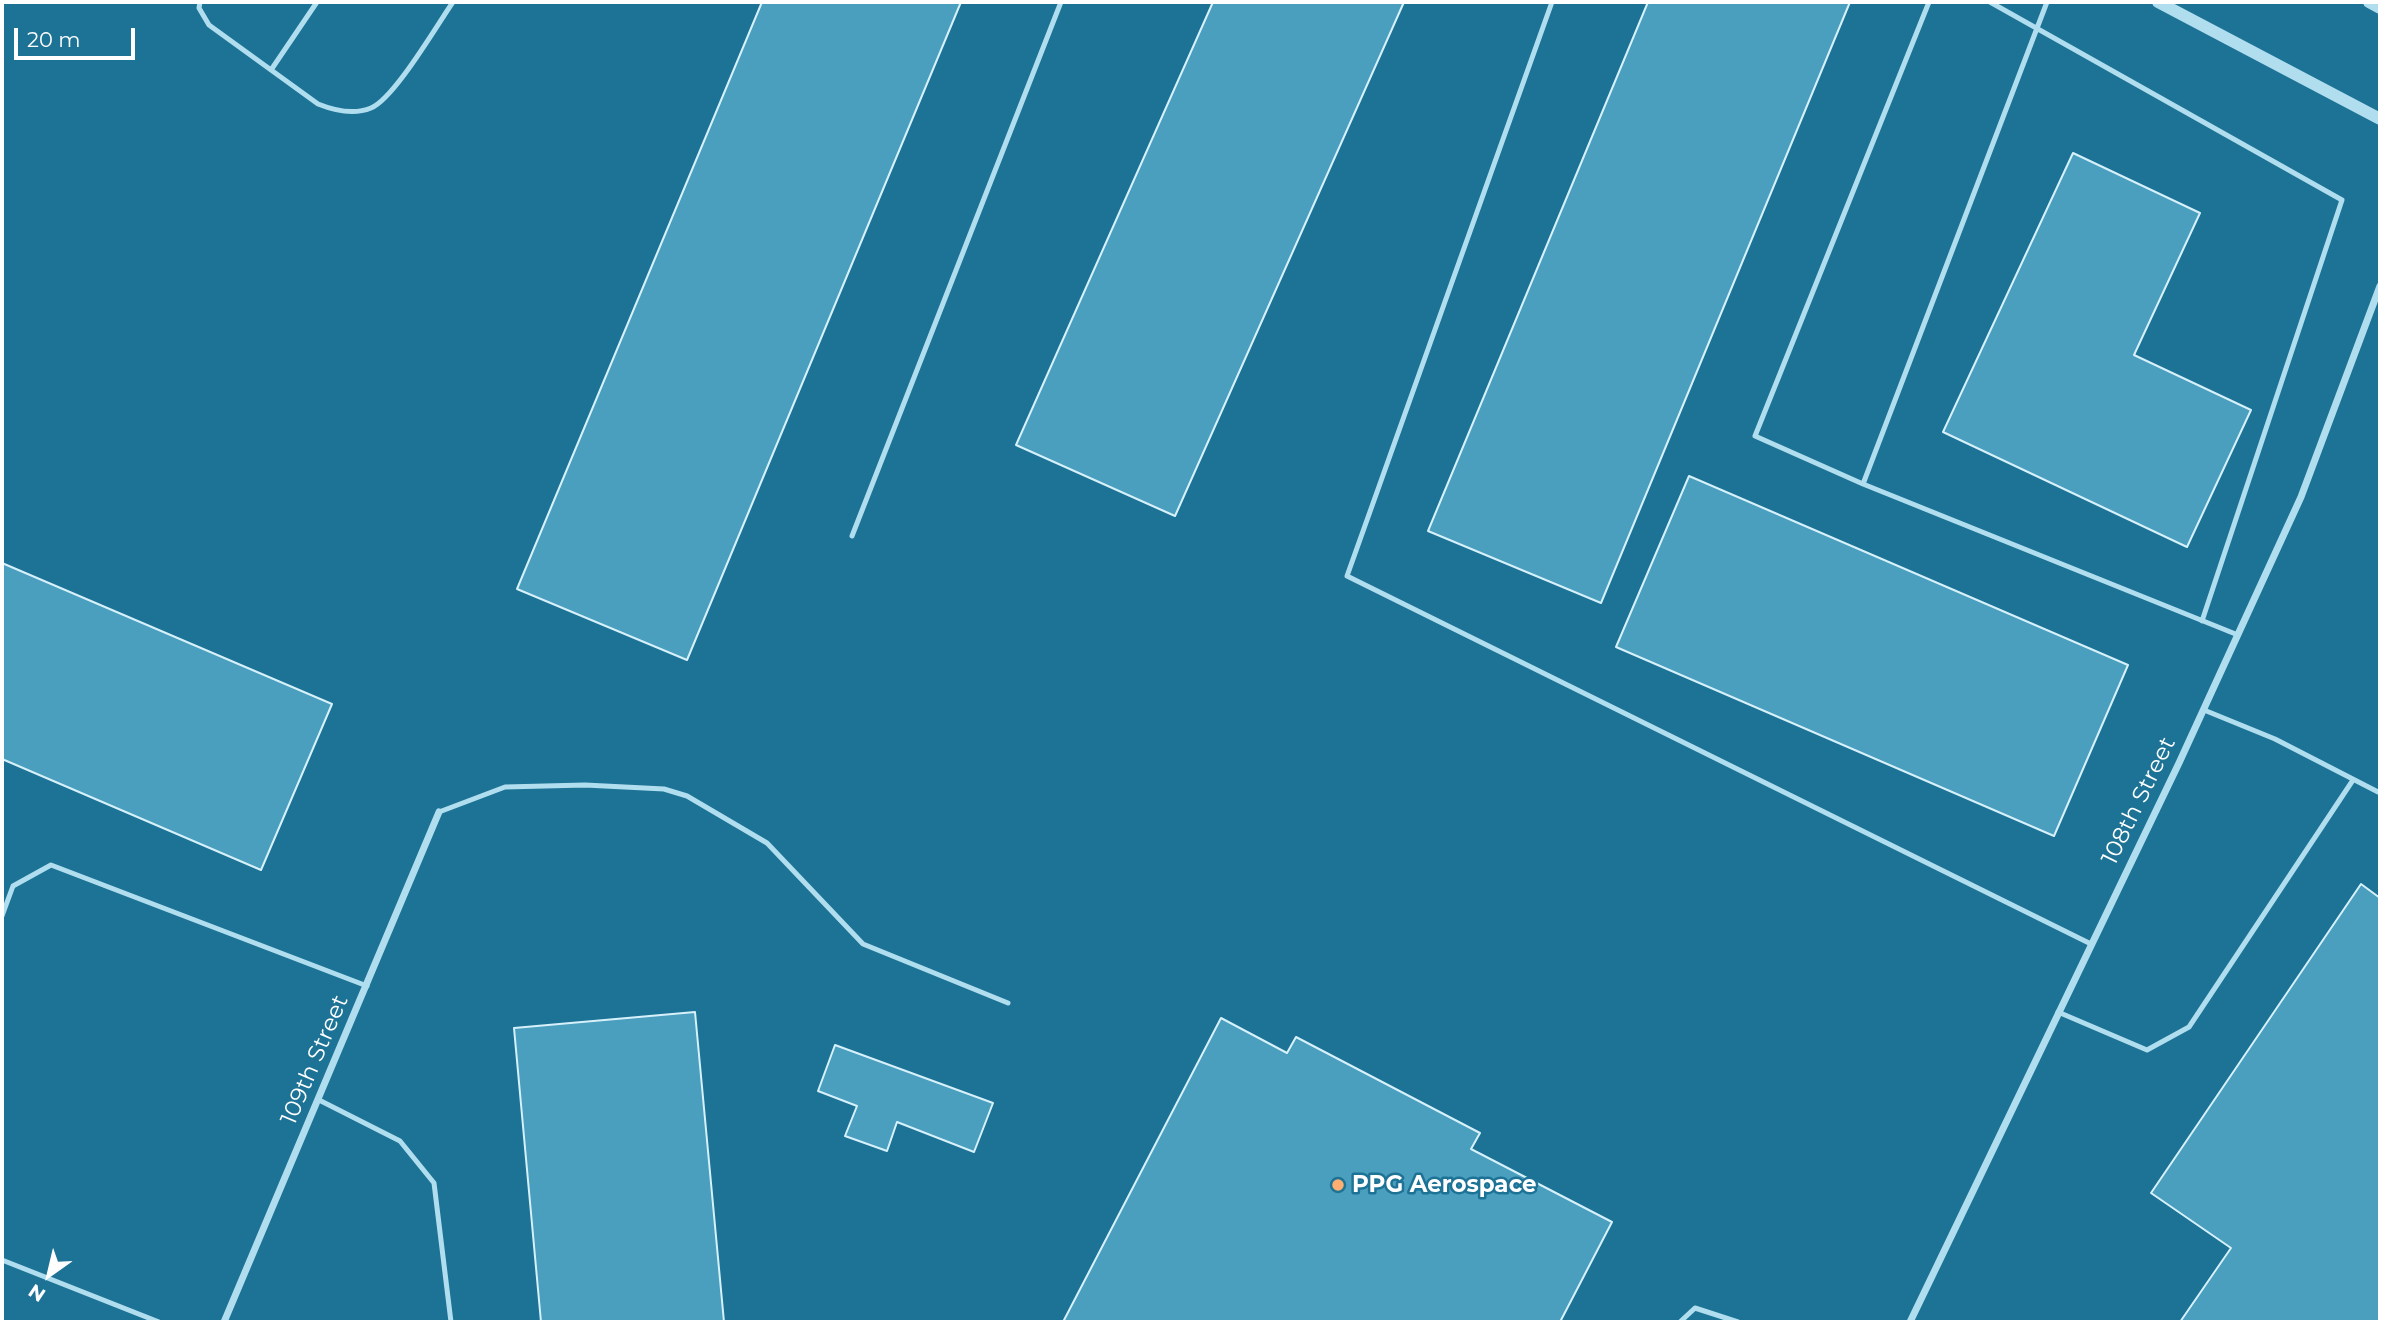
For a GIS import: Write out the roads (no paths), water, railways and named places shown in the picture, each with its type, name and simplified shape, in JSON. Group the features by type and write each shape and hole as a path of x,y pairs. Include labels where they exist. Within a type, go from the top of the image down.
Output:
{"street":[{"path":"2158,2 2380,119"},
{"path":"2370,2 2380,8"},
{"name":"108th Street","path":"1910,1322 2204,710 2301,497 2380,286"},
{"name":"109th Street","path":"224,1322 439,812"}],"lane":[{"path":"200,2 199,8 209,25 318,104 333,110 370,109 387,98 453,2"},
{"path":"271,70 317,2"},
{"path":"852,536 1061,2"},
{"path":"1552,2 1347,576 2091,944"},
{"path":"1929,2 1755,436 1863,484 2238,635"},
{"path":"1990,2 2342,200 2202,621"},
{"path":"1863,484 2047,2"},
{"path":"2204,710 2275,739 2380,793"},
{"path":"2058,1012 2147,1050 2189,1027 2353,780"},
{"path":"439,812 505,787 585,785 664,789 687,796 767,843 863,943 1008,1003"},
{"path":"2,916 12,886 51,865 367,986"},
{"path":"319,1100 400,1141 434,1183 451,1322"},
{"path":"2,1260 159,1322"},
{"path":"1680,1322 1695,1308 1738,1322"}],"place":[{"name":"PPG Aerospace","path":"1338,1185"}]}
